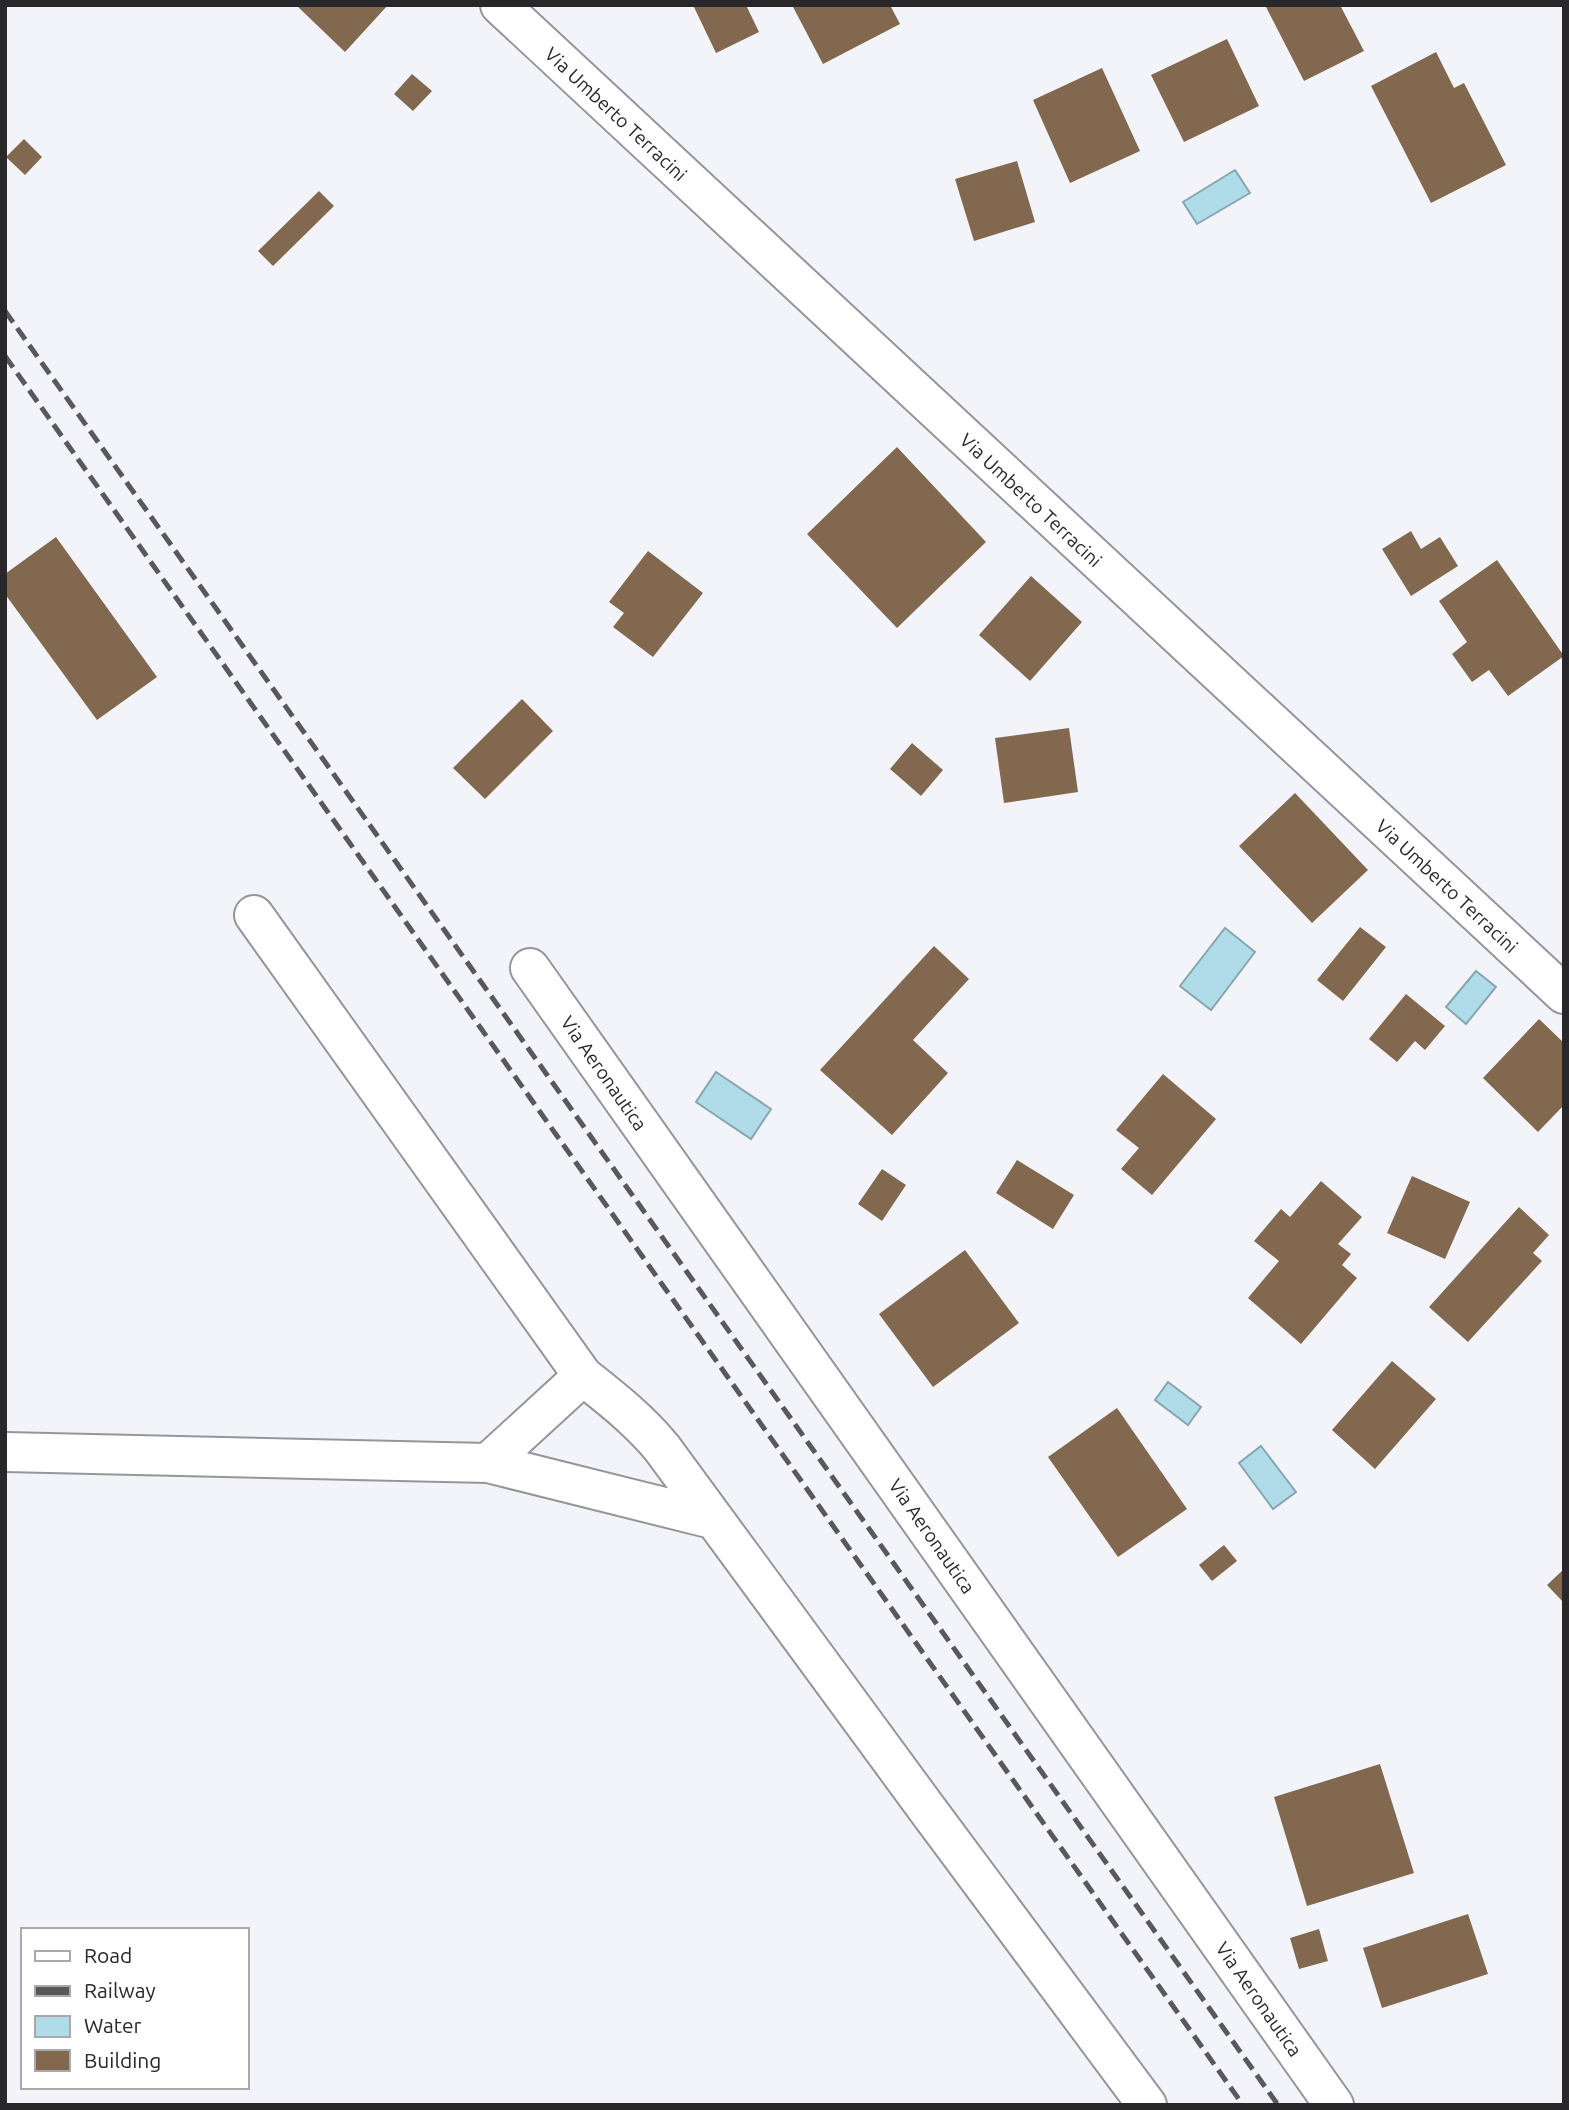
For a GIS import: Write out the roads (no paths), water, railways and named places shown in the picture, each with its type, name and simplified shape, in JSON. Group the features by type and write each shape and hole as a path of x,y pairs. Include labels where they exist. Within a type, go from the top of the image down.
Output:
{"street":[{"name":"Via Umberto Terracini","path":"500,5 1564,994"},
{"path":"254,915 583,1376 645,1428 1147,2105"},
{"name":"Via Aeronautica","path":"530,968 1334,2105"},
{"path":"488,1463 583,1376"},
{"path":"5,1452 488,1463 712,1519"}],"water":[{"path":"1235,170 1250,193 1197,224 1183,202"},
{"path":"1225,928 1255,952 1211,1010 1180,986"},
{"path":"1476,971 1496,987 1466,1024 1446,1007"},
{"path":"716,1072 771,1109 751,1139 696,1102"},
{"path":"1168,1382 1201,1407 1188,1425 1155,1400"},
{"path":"1261,1446 1296,1492 1273,1509 1239,1463"}],"railway":[{"path":"5,311 1278,2105"},
{"path":"5,356 1243,2105"}]}
